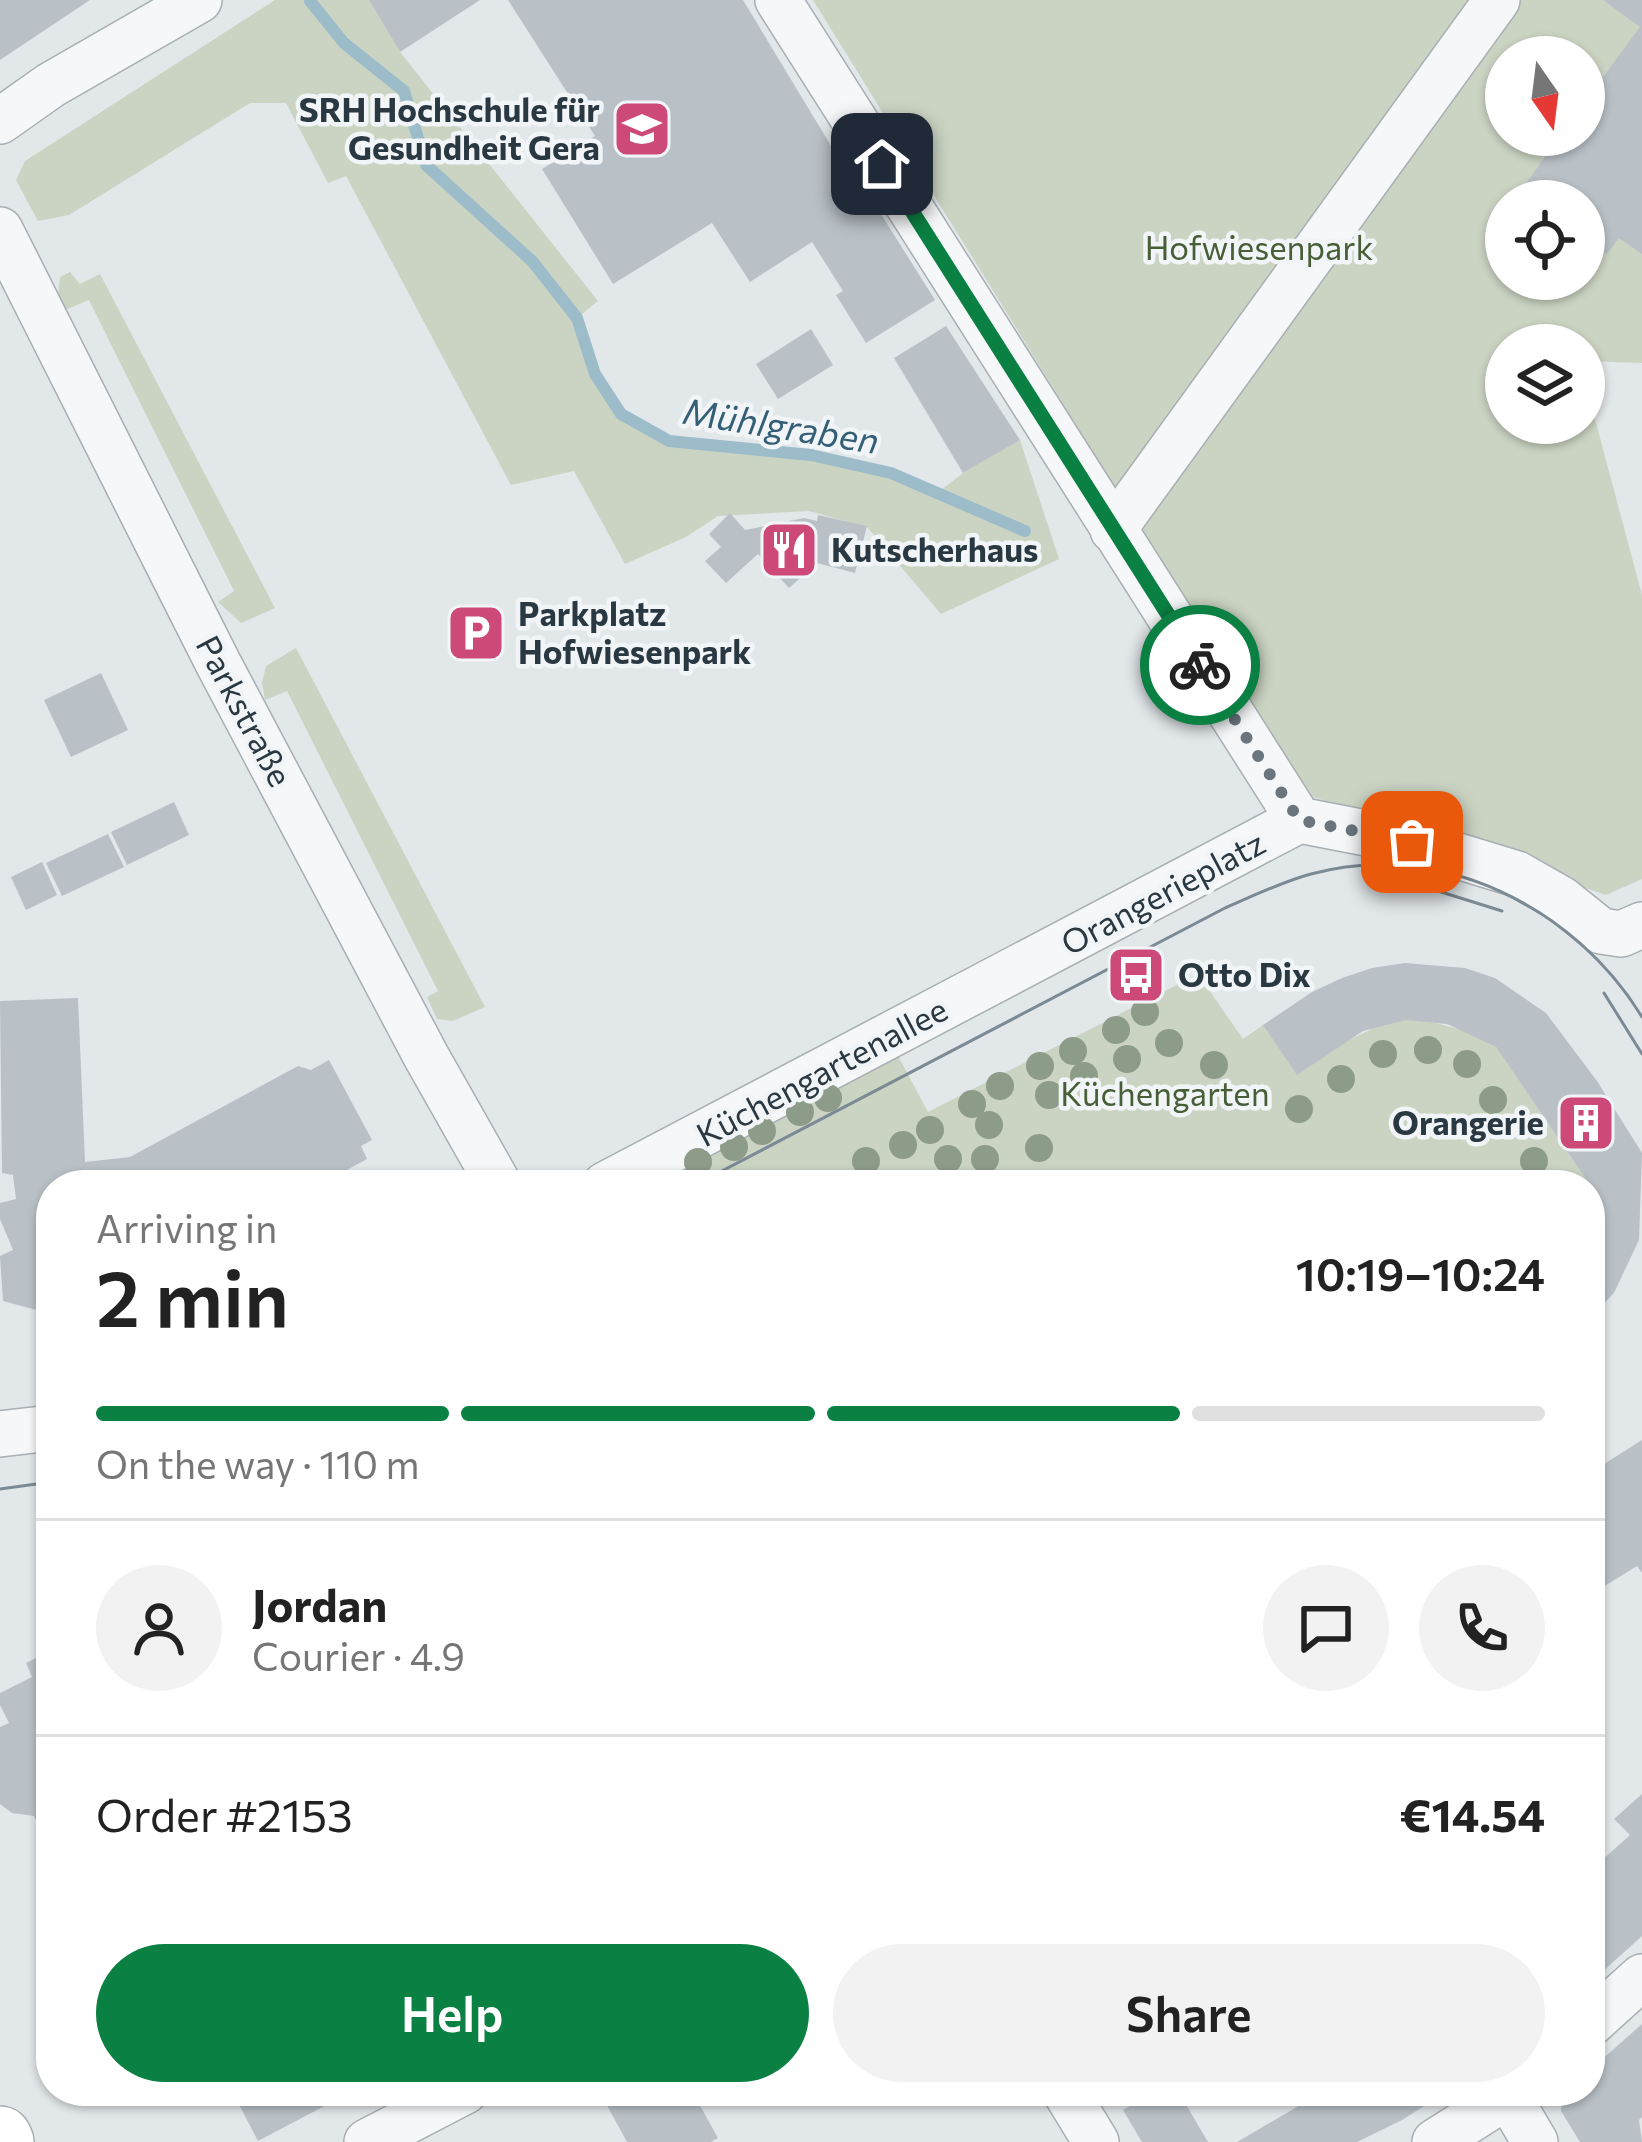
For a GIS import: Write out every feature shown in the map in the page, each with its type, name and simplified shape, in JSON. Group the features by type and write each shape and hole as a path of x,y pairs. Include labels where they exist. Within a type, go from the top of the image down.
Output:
{"street":[{"path":"0,122 51,85 199,0"},
{"path":"778,0 1299,820"},
{"path":"1113,530 1497,0"},
{"name":"Parkstraße","path":"0,230 218,662 491,1170"},
{"name":"Orangerieplatz","path":"1038,959 1299,820 1412,842 1517,874 1561,899 1601,931 1632,930"},
{"name":"Küchengartenallee","path":"634,1170 1038,959"},
{"path":"0,1434 36,1430"},
{"path":"1605,2011 1642,1978"},
{"path":"367,2142 436,2106"},
{"path":"1074,2106 1096,2142"},
{"path":"1435,2142 1490,2106"},
{"path":"1516,2106 1534,2142"}],"green space":[{"path":"275,0 369,0 400,52 598,301 577,318 604,390 636,425 658,436 710,447 845,462 937,493 1020,440 1059,559 941,614 867,527 809,511 718,516 686,537 625,564 574,471 511,485 346,176 328,183 286,103 250,103 69,215 38,221 16,180 25,161"},
{"name":"Hofwiesenpark","path":"813,0 1642,0 1642,363 1605,362 1605,324 1485,324 1485,444 1602,444 1642,595 1642,879 1606,895 1293,791 1091,449"},
{"path":"70,272 80,284 100,274 275,608 241,623 218,602 234,591 89,300 65,310 58,296 60,277"},
{"path":"296,648 485,1007 453,1021 437,1019 427,997 438,991 287,691 265,700 266,666"},
{"name":"Küchengarten","path":"1198,974 1243,1039 1263,1025 1345,1042 1384,1023 1426,1020 1496,1047 1580,1170 668,1170 896,1052 928,1112"}],"building":[{"path":"0,0 90,0 0,60"},
{"path":"369,0 480,0 400,52"},
{"name":"SRH Hochschule für Gesundheit Gera","path":"508,0 743,0 868,207 874,203 935,300 866,343 836,295 843,291 812,242 750,282 712,223 613,284 542,169 595,136"},
{"path":"1603,0 1642,0 1642,254 1619,238 1607,254 1605,180 1528,180 1546,156 1605,156 1605,74 1640,27"},
{"path":"946,326 1020,440 963,473 894,358"},
{"path":"811,329 833,365 778,399 756,364"},
{"name":"Kutscherhaus","path":"730,513 745,530 804,518 817,521 818,515 867,526 855,573 817,563 789,588 758,554 726,583 705,561 721,547 709,534"},
{"path":"101,673 128,730 71,757 44,700"},
{"path":"174,802 189,835 127,865 111,832"},
{"path":"108,834 124,867 62,896 46,863"},
{"path":"42,862 57,895 26,910 11,877"},
{"name":"Orangerie","path":"1405,963 1465,968 1495,978 1546,1013 1597,1081 1642,1153 1639,1240 1605,1302 1605,1170 1580,1170 1496,1047 1447,1024 1406,1020 1363,1031 1297,1075 1263,1025 1312,992 1372,968"},
{"path":"78,998 85,1162 130,1157 298,1066 311,1070 329,1060 372,1140 361,1146 367,1159 347,1170 36,1170 36,1310 3,1301 0,1256 13,1250 0,1219 0,1203 16,1199 13,1175 2,1173 0,1001"},
{"path":"1642,1440 1642,1573 1637,1566 1605,1586 1605,1463"},
{"path":"36,1658 36,1821 0,1804 0,1727 9,1723 0,1693 32,1677 26,1663"},
{"path":"1642,1794 1642,1936 1605,1969 1605,1858 1630,1835 1614,1819"},
{"path":"1642,2024 1642,2142 1580,2142 1561,2111 1562,2106 1605,2106 1605,2057"},
{"path":"240,2106 324,2106 258,2141"},
{"path":"607,2106 700,2106 718,2138 711,2142 627,2142"},
{"path":"1187,2106 1208,2142 1142,2142 1123,2110"},
{"path":"1299,2106 1424,2106 1357,2142 1237,2142"}],"waterway":[{"name":"Mühlgraben","path":"310,1 344,43 404,91 426,165 532,261 577,318 595,374 621,414 669,441 811,455 891,473 1025,531"}],"tram line":[{"path":"724,1170 1225,908 1311,874 1360,866 1408,866 1455,875 1500,891 1542,914 1580,943 1642,1017"},
{"path":"1368,883 1422,886 1502,911"},
{"path":"1604,993 1642,1054"},
{"path":"0,1489 36,1484"}],"way so far":[{"path":"1200,665 1299,820 1412,842"}],"place":[{"name":"SRH Hochschule für Gesundheit Gera","path":"642,129"},
{"name":"Kutscherhaus","path":"789,550"},
{"name":"Parkplatz Hofwiesenpark","path":"476,633"},
{"name":"Otto Dix","path":"1136,975"},
{"name":"Orangerie","path":"1586,1123"}],"route":[{"path":"882,164 1200,665"}]}
